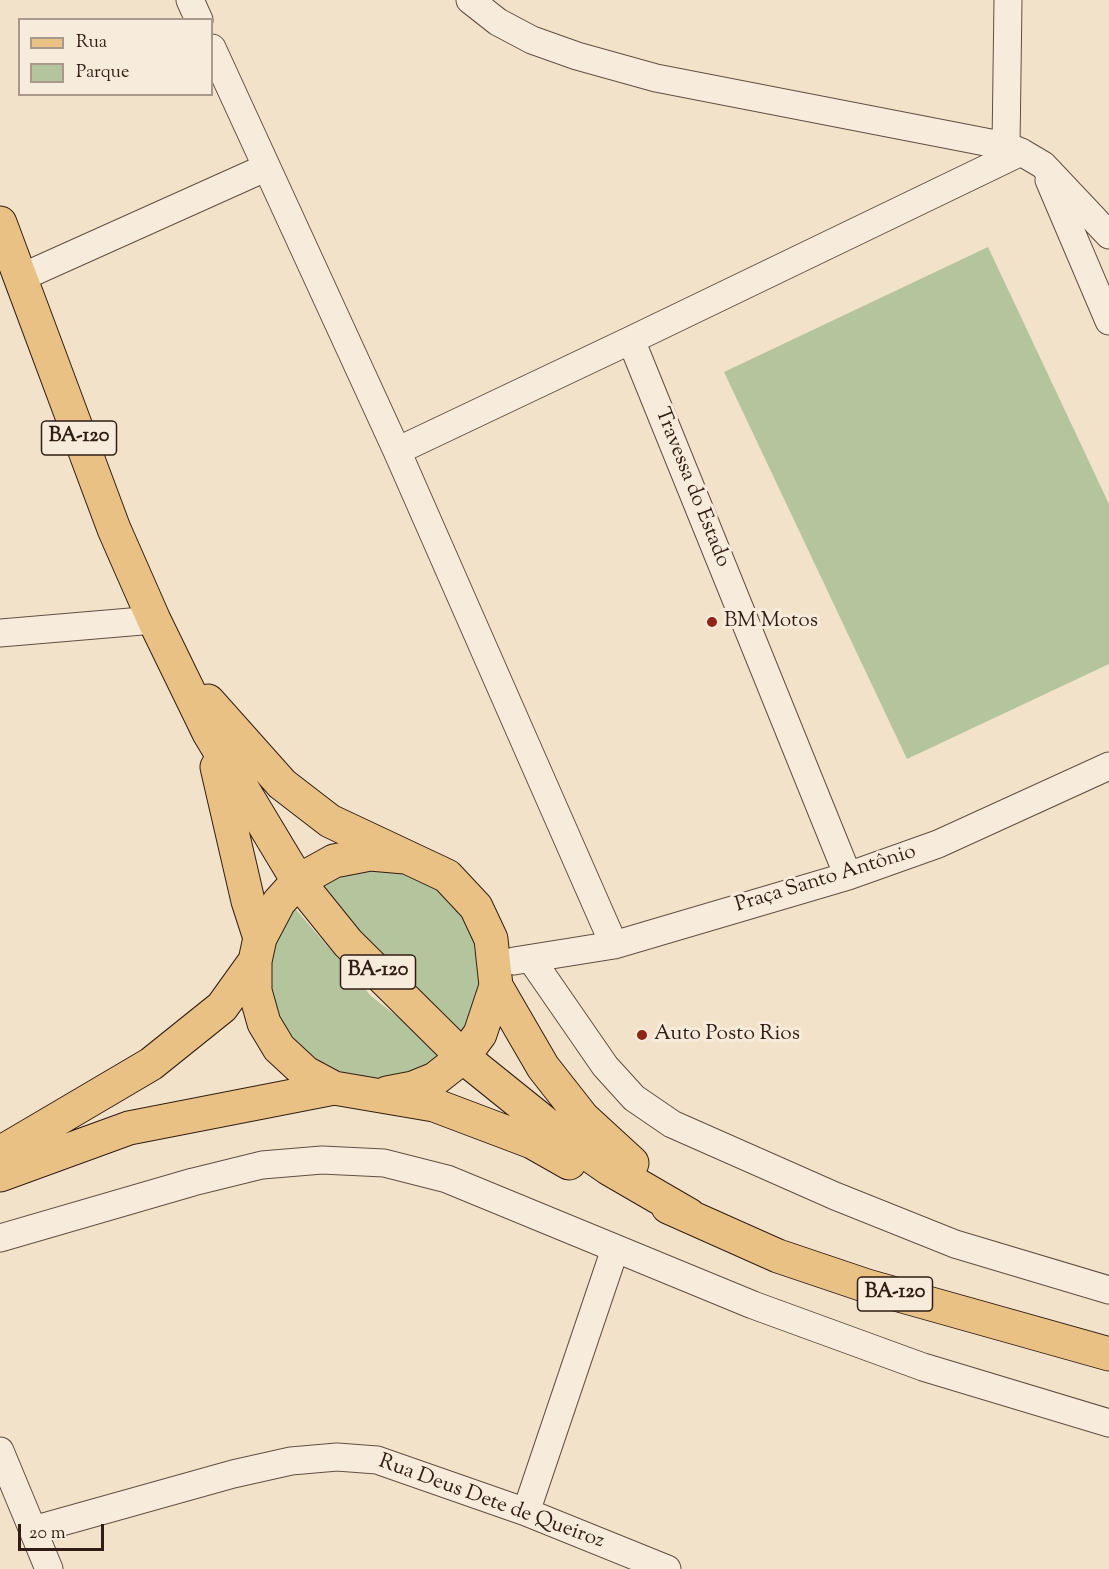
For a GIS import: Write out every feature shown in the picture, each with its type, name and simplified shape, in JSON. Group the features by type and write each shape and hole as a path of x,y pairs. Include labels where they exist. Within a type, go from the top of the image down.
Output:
{"main road":[{"name":"BA-120","path":"0,223 114,529 168,649 209,733 298,881 348,943 463,1057 555,1131 608,1168 689,1215 778,1256 867,1286 1109,1354"},
{"path":"168,649 231,729 282,784 330,821 447,876 476,907 491,939 495,974 480,1034 463,1057 435,1079 413,1088 374,1095"},
{"path":"209,733 257,950 255,991 264,1023 279,1048 306,1073 334,1088 434,1104 532,1142 594,1178 689,1215"},
{"path":"0,1153 151,1064 222,1007 257,950 279,902 298,881 334,861 370,854 405,857"},
{"path":"495,974 543,1066 583,1119 689,1215"},
{"path":"0,1174 129,1128 334,1088"}],"street":[{"path":"190,0 198,18"},
{"path":"470,0 498,22 532,40 656,78 1023,154 1109,235"},
{"path":"1008,0 1023,154 1109,321"},
{"path":"213,50 265,168 397,451 614,945"},
{"path":"397,451 1023,154"},
{"path":"20,278 265,168"},
{"name":"Travessa do Estado","path":"631,340 848,876"},
{"path":"0,633 154,620"},
{"name":"Praça Santo Antônio","path":"495,974 531,959 614,945 848,876 938,844 1109,766"},
{"path":"531,959 605,1066 634,1098 672,1124 835,1196 955,1244 1109,1290"},
{"path":"0,1238 262,1165 322,1160 384,1163 447,1179 753,1305 923,1367 1109,1423"},
{"path":"526,1512 615,1249"},
{"path":"0,1451 49,1569"},
{"name":"Rua Deus Dete de Queiroz","path":"33,1530 233,1474 291,1461 337,1457 377,1460 526,1512 667,1569"}],"green space":[{"path":"988,247 1109,504 1109,664 907,759 724,372"},
{"path":"381,867 422,877 456,902 478,939 484,981 462,1041 384,962 319,883 339,873"},
{"path":"292,905 371,996 448,1056 430,1069 369,1084 310,1063 272,1012 269,949"}],"place":[{"name":"BM Motos","path":"712,622"},
{"name":"Auto Posto Rios","path":"642,1035"}]}
